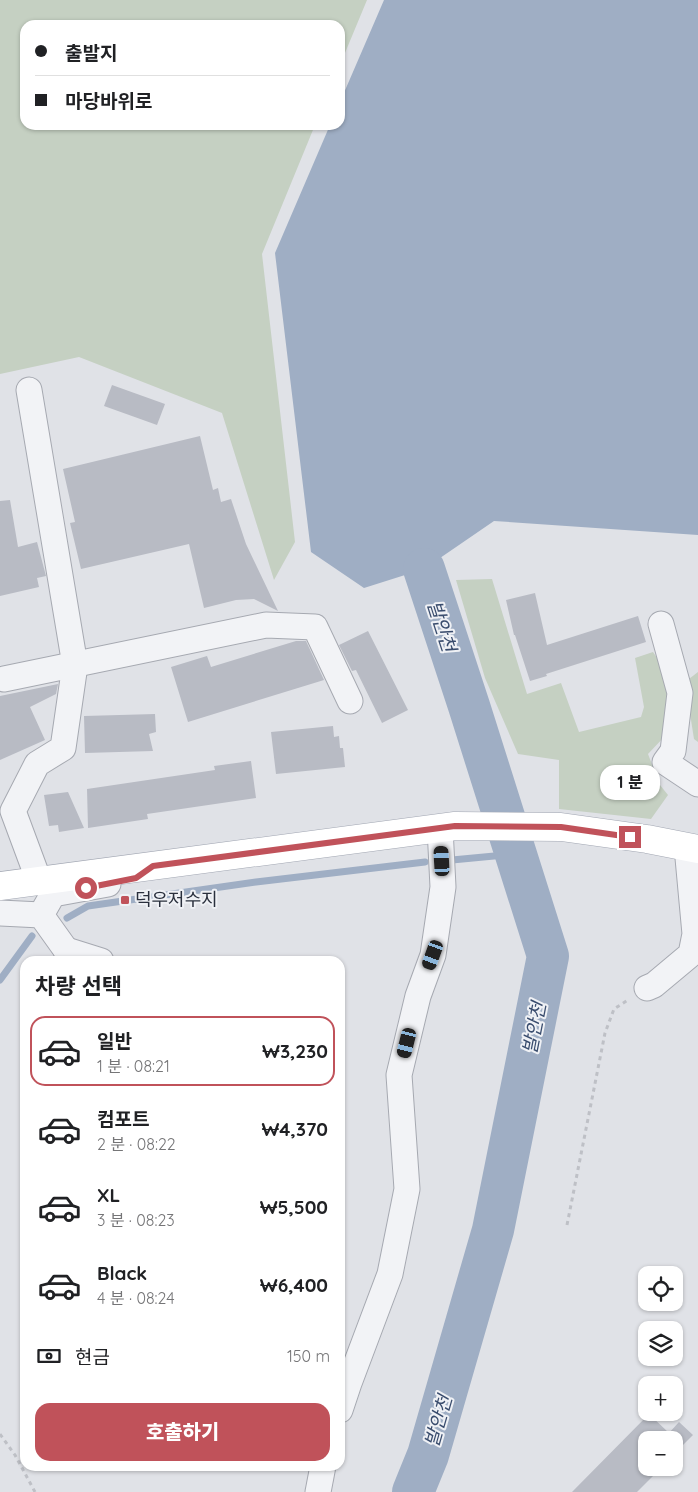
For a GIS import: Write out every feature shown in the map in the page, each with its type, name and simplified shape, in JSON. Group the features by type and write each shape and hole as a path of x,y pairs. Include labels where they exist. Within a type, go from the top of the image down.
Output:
{"main road":[{"path":"0,886 447,827 561,827 647,839 693,848"}],"street":[{"path":"29,390 75,665 63,748 38,764 13,810 39,881"},
{"path":"661,624 680,693 673,751 665,762 698,784"},
{"path":"4,679 266,625 315,627 350,701"},
{"path":"345,1395 390,1274 407,1189 399,1075 418,996 433,955 443,887 447,827"},
{"path":"647,988 654,985 691,954 695,934 693,848"},
{"path":"41,914 53,894 136,878 153,866"},
{"path":"0,913 41,914"},
{"path":"41,914 68,956"},
{"path":"318,1492 321,1471"}],"path":[{"path":"567,1225 605,1033 614,1008 647,988"},
{"path":"0,1434 20,1466"},
{"path":"23,1471 35,1492"}],"green space":[{"path":"0,0 367,0 345,53 345,20 20,20 20,130 313,130 262,254 295,542 274,580 222,413 79,357 0,374"},
{"path":"492,579 527,694 561,683 579,732 641,717 644,707 635,658 653,652 661,664 670,707 665,736 648,754 660,785 668,795 651,819 559,809 559,760 518,754 485,678 456,580"},
{"path":"698,672 698,742 694,739 685,682"}],"water":[{"path":"384,0 698,0 698,535 494,521 424,569 364,588 311,552 275,253 328,130 345,130 345,90"}],"building":[{"path":"112,385 165,404 157,425 104,406"},
{"path":"200,436 213,490 218,488 221,502 231,499 246,544 278,611 254,599 236,600 204,608 189,544 81,569 70,523 75,522 63,469"},
{"path":"10,500 18,547 37,542 46,576 37,578 39,587 0,596 0,501"},
{"path":"535,593 547,645 638,616 646,642 546,674 547,676 530,681 514,635 506,600"},
{"path":"368,631 408,710 382,723 356,670 352,671 339,645"},
{"path":"296,641 306,641 324,680 188,722 171,667 207,656 211,667"},
{"path":"58,684 56,694 30,707 45,740 0,760 0,696"},
{"path":"155,714 156,732 149,734 153,751 85,753 84,716"},
{"path":"333,726 334,737 339,736 340,748 343,748 345,767 276,774 271,732"},
{"path":"251,761 256,798 147,814 148,819 88,828 87,789 215,770 214,766"},
{"path":"68,792 84,828 59,832 58,825 49,826 44,795"},
{"path":"642,1421 656,1421 667,1431 638,1431 638,1476 653,1476 637,1492 572,1492"},
{"path":"679,1422 693,1435 683,1445 683,1431 671,1431"}],"waterway":[{"name":"발안천","path":"413,1492 428,1455 493,1230 548,956 424,569"},
{"path":"452,860 516,854"},
{"path":"67,918 88,906 256,882 425,862"},
{"path":"0,980 32,936"}],"place":[{"name":"덕우저수지","path":"125,900"}],"route":[{"path":"86,888 136,878 153,866 455,826 561,827 630,837"}]}
